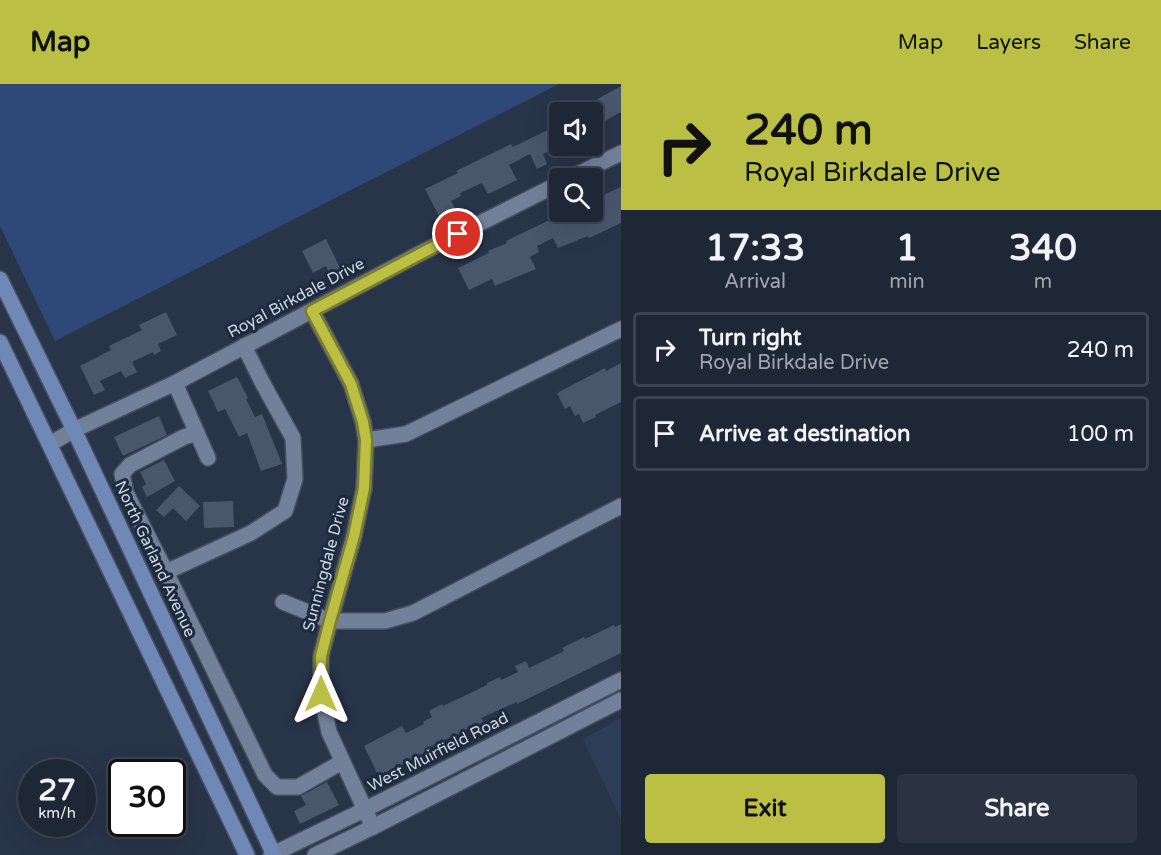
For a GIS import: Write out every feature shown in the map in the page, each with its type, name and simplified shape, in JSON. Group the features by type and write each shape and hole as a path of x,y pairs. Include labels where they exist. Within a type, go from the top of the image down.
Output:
{"main road":[{"name":"North Garland Avenue","path":"0,279 74,430 273,855"},
{"path":"0,342 247,855"}],"street":[{"path":"590,168 621,153"},
{"name":"Royal Birkdale Drive","path":"50,444 74,430 175,383 417,255 549,189"},
{"name":"Sunningdale Drive","path":"312,311 351,384 366,440 364,488 354,536 321,656 321,694 329,732 373,827"},
{"path":"366,440 406,434 621,329"},
{"path":"166,572 251,533 285,512 295,479 293,438 244,346"},
{"path":"175,383 208,458"},
{"path":"197,433 184,437 130,465 122,474 126,493 265,775 277,787 298,787 342,762"},
{"path":"283,602 330,621 385,621 413,613 621,506"},
{"name":"West Muirfield Road","path":"273,855 621,680"},
{"path":"315,855 621,700"}],"shaded area":[{"path":"0,84 559,84 55,341 0,226"},
{"path":"621,718 621,820 583,739"}],"building":[{"path":"621,86 621,112 603,122 603,102 592,102"},
{"path":"549,129 549,151 543,154 547,164 537,169 530,154 509,165 517,180 488,194 482,183 460,193 461,196 451,201 456,210 440,218 425,189 511,144 513,147"},
{"path":"621,187 621,223 589,238 588,236 558,248 553,238 537,246 539,252 530,257 536,269 495,286 492,279 469,290 458,268 549,220 603,222 603,195"},
{"path":"326,239 341,270 330,275 326,266 313,273 302,251"},
{"path":"166,312 177,335 158,344 161,351 154,355 153,352 132,362 137,372 125,378 121,371 100,381 105,390 94,395 80,366 111,350 109,346 142,330 139,325"},
{"path":"621,363 621,402 583,423 579,414 575,416 570,406 565,409 557,393 605,368 606,371"},
{"path":"237,377 255,417 262,414 282,464 261,471 247,433 239,437 225,409 218,412 208,391"},
{"path":"159,416 167,435 123,456 114,437"},
{"path":"164,460 175,481 147,497 142,487 146,484 140,472"},
{"path":"179,486 200,506 186,521 173,508 164,517 156,510"},
{"path":"233,501 234,527 204,528 203,502"},
{"path":"621,624 621,653 517,704 517,702 481,718 484,722 429,747 431,752 379,777 364,746 402,726 406,733 424,724 423,722 432,717 429,711 500,677 501,680 518,672 515,666 526,661 529,668 564,651 562,648 584,637 585,639"},
{"path":"327,782 339,805 300,824 294,811 306,805 301,796"}],"route":[{"path":"321,694 321,656 354,536 364,488 366,440 351,384 312,311 458,234"}]}
